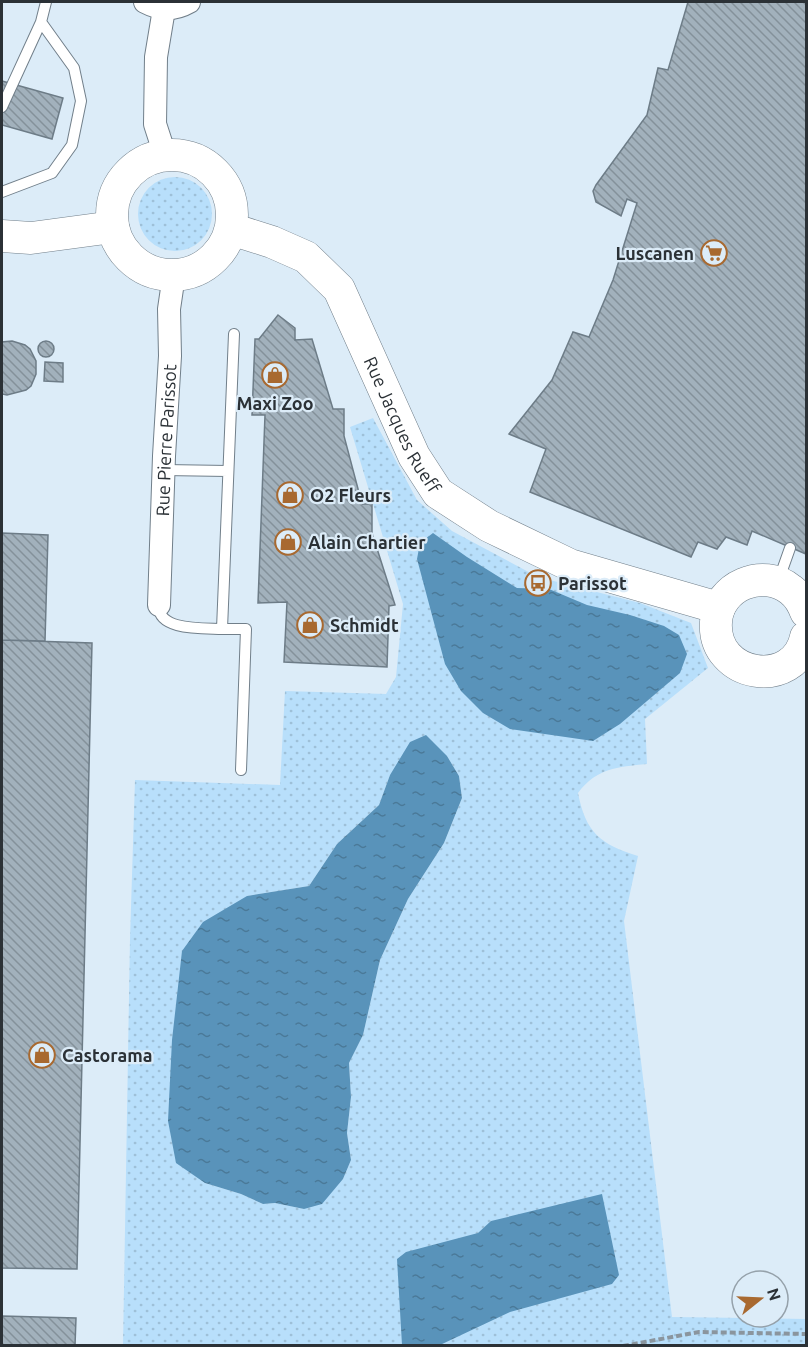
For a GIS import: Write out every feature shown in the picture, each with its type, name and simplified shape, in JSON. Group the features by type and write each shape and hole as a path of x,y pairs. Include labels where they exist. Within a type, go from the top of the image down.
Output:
{"street":[{"path":"165,155 155,124 154,5 176,8 189,2"},
{"path":"165,155 185,156 202,163 217,175 228,191 232,210 231,229 224,247 211,262 193,272 174,275 153,272 135,262 121,247 114,227 112,207 118,188 130,172 146,160 165,155"},
{"path":"2,236 31,238 114,227"},
{"name":"Rue Jacques Rueff","path":"231,229 272,242 306,257 339,289 414,456 438,493 489,526 570,565 719,608"},
{"name":"Rue Pierre Parissot","path":"159,605 170,356 169,309 174,275"},
{"path":"806,641 798,656 787,665 773,671 759,672 745,669 732,661 722,650 717,637 716,622 719,608 726,596 737,586 750,580 764,579 778,582 801,600 807,612"}],"lane":[{"path":"2,107 41,22 46,2"},
{"path":"2,192 52,173 72,144 81,100 74,68 41,22"},
{"path":"222,629 234,334"},
{"path":"164,470 228,471"},
{"path":"778,582 790,548"},
{"path":"159,605 159,610 166,622 176,625 246,629 242,770"}],"path":[{"path":"623,1346 699,1332 807,1334"}],"shaded area":[{"path":"168,177 182,177 196,183 206,193 212,207 212,221 206,235 196,245 182,251 168,251 154,245 144,235 138,221 138,207 144,193 154,183"},
{"path":"373,418 417,500 452,531 538,577 640,603 691,623 708,668 645,719 647,764 608,770 593,778 578,793 585,818 597,835 614,847 638,856 624,921 672,1317 730,1318 730,1329 790,1329 790,1319 806,1319 806,1345 123,1346 135,780 280,785 285,691 386,694 396,677 403,604 350,427","holes":["447,756 459,776 462,798 444,843 408,899 380,960 363,1035 349,1063 351,1097 347,1133 351,1160 343,1179 304,1209 275,1203 263,1204 241,1194 205,1183 247,896 309,886 337,844 379,805 390,775"]}],"water":[{"path":"433,533 517,588 549,589 587,605 664,626 679,635 687,654 680,673 620,724 593,741 510,729 483,713 461,691 445,664 417,559 420,543"},
{"path":"426,735 447,756 459,776 462,798 444,843 408,899 380,960 363,1035 349,1063 351,1097 347,1133 351,1160 343,1179 322,1204 304,1209 275,1203 263,1204 241,1194 205,1183 176,1163 168,1121 172,1040 182,951 203,922 247,896 309,886 337,844 379,805 390,775 410,742"},
{"path":"602,1194 619,1275 612,1284 510,1312 440,1345 402,1345 397,1259 406,1252 478,1233 491,1221"}],"building":[{"name":"Luscanen","path":"688,2 806,2 806,554 752,531 747,545 726,537 717,549 698,542 691,557 530,492 546,449 509,434 552,380 573,332 589,337 613,280 637,203 627,199 621,216 596,202 593,191 647,115 658,68 668,70"},
{"path":"2,81 63,98 52,139 2,125"},
{"path":"278,315 295,328 295,340 312,339 333,409 344,409 344,436 362,504 372,504 372,533 395,605 389,606 387,667 284,662 287,602 258,603 265,415 252,415 255,339 259,339"},
{"path":"12,341 30,349 36,361 36,374 31,386 26,390 7,395 2,394 2,342"},
{"path":"46,341 54,349 46,357 38,349"},
{"path":"45,362 63,363 63,382 44,381"},
{"path":"2,533 48,535 45,641 2,640"},
{"name":"Castorama","path":"2,640 92,643 77,1269 2,1268"},
{"path":"2,1316 76,1318 75,1346 2,1345"}],"place":[{"name":"Luscanen","path":"714,253"},
{"name":"Maxi Zoo","path":"275,375"},
{"name":"O2 Fleurs","path":"290,495"},
{"name":"Alain Chartier","path":"288,542"},
{"name":"Parissot","path":"538,583"},
{"name":"Schmidt","path":"310,625"},
{"name":"Castorama","path":"42,1055"}]}
